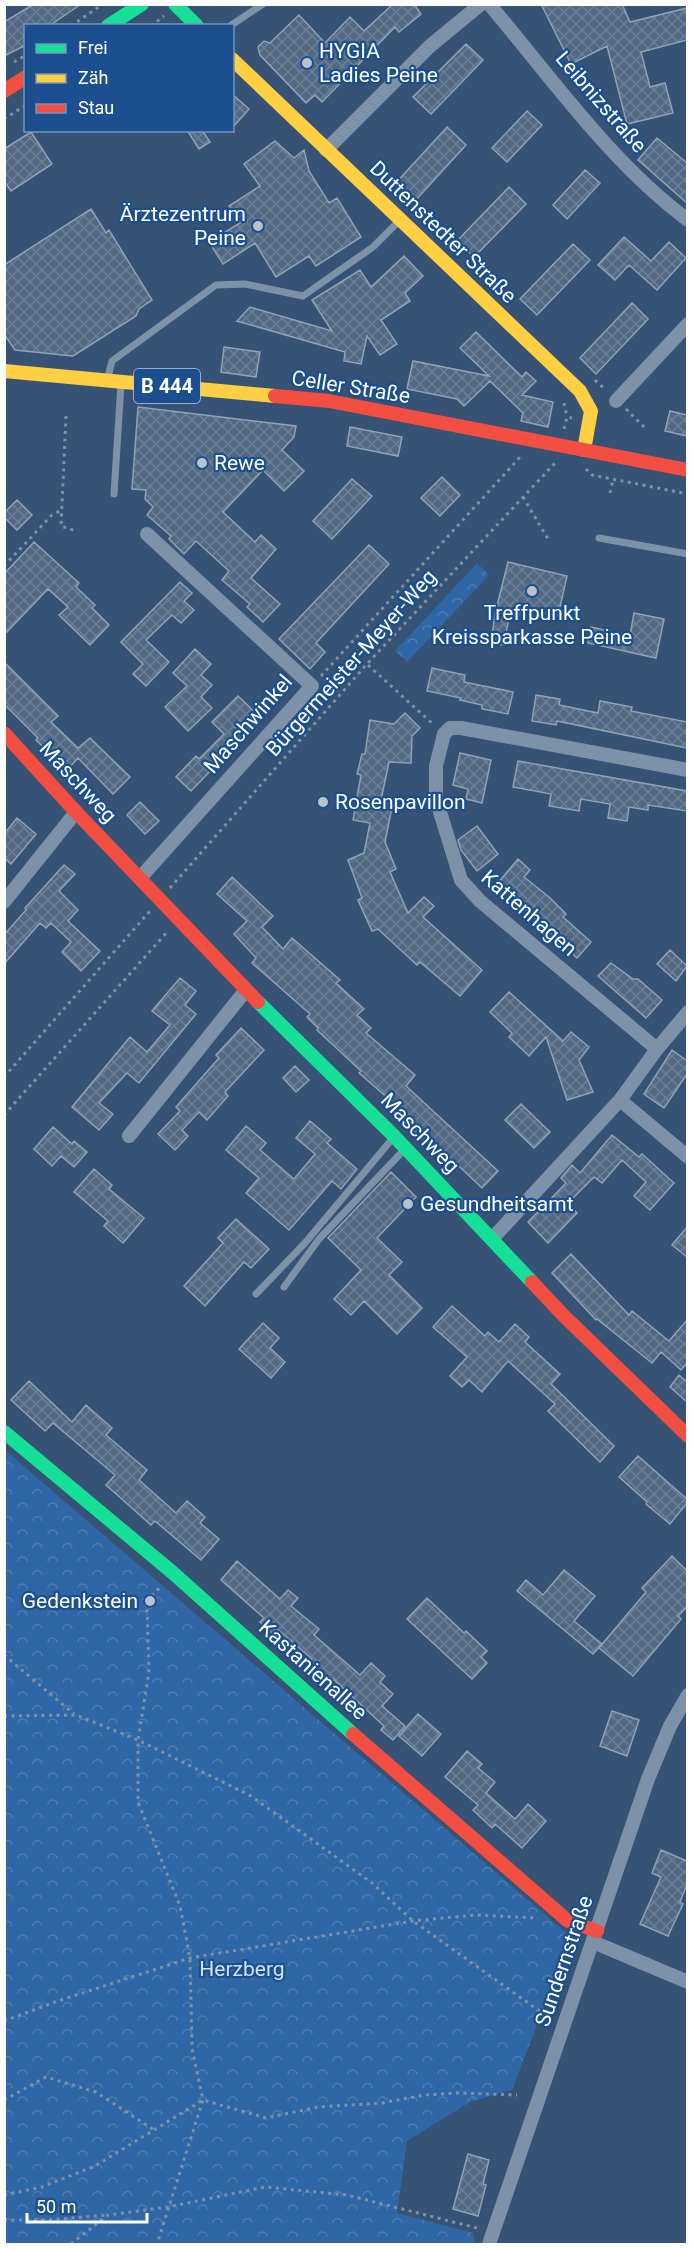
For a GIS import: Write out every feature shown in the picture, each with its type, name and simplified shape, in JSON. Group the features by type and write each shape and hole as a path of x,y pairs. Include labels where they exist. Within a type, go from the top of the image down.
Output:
{"street":[{"path":"111,24 142,4"},
{"path":"175,4 195,24"},
{"path":"326,150 430,46 481,4"},
{"name":"Leibnizstraße","path":"489,4 616,155 669,206 687,220"},
{"name":"Duttenstedter Straße","path":"234,62 580,391 591,411 584,450"},
{"path":"4,91 24,78"},
{"path":"616,400 687,324"},
{"name":"Celler Straße","path":"4,371 329,401 687,470"},
{"name":"Maschwinkel","path":"140,878 317,681 147,534"},
{"path":"444,734 450,728 461,728 687,770"},
{"name":"Maschweg","path":"4,733 246,990 406,1148 564,1316 687,1436"},
{"name":"Kattenhagen","path":"444,734 436,766 436,799 461,880 480,901 657,1049"},
{"path":"4,902 76,812"},
{"path":"129,1136 246,990"},
{"path":"492,1239 620,1100 687,1012"},
{"path":"620,1100 687,1157"},
{"name":"Kastanienallee","path":"4,1432 172,1572 365,1745 568,1921 595,1936"},
{"name":"Sundernstraße","path":"491,2239 648,1779 670,1726 687,1695"},
{"path":"595,1936 687,1982"}],"lane":[{"path":"233,24 263,4"},
{"path":"114,494 112,360 216,285 245,284 303,296 373,247 400,220"},
{"path":"599,538 687,554"},
{"path":"256,1294 305,1243 394,1136"},
{"path":"284,1287 319,1239 406,1148"}],"path":[{"path":"73,24 103,4"},
{"path":"4,119 24,106"},
{"path":"616,400 646,429"},
{"path":"66,416 61,526 76,531"},
{"path":"342,694 317,681 521,456 524,438"},
{"path":"560,445 556,462 565,464"},
{"name":"Bürgermeister-Meyer-Weg","path":"4,1077 367,664 556,462"},
{"path":"584,466 592,475 687,494"},
{"path":"610,493 614,479"},
{"path":"523,497 548,539"},
{"path":"4,566 52,515 60,511"},
{"path":"367,664 444,734"},
{"path":"4,1115 179,919"},
{"path":"147,1607 149,1672 138,1740 138,1802 180,1906 190,1958 192,2049 203,2100 157,2244"},
{"path":"4,1655 76,1715 138,1740 251,1796 372,1883 413,1921 545,2015"},
{"path":"4,1716 76,1715"},
{"path":"4,2021 190,1958 413,1921 476,1915 568,1921"},
{"path":"4,2100 46,2077 96,2092 154,2130"},
{"path":"4,2195 42,2187 95,2166 203,2100 266,2118 318,2107 382,2103 424,2095 456,2093 517,2095"},
{"path":"4,2220 49,2220 108,2215 168,2207 265,2187 346,2195 491,2239"},
{"path":"71,2244 108,2215"}],"green space":[{"path":"477,563 489,575 407,662 395,651"},
{"name":"Herzberg","path":"5,1450 571,1937 512,2090 470,2102 407,2141 397,2213 473,2233 475,2244 5,2244"}],"building":[{"path":"34,4 81,4 52,24 24,24 24,46 4,56 4,22"},
{"name":"HYGIA Ladies Peine","path":"393,4 414,4 421,14 399,32 395,27 322,102 315,95 306,103 260,55 258,47 264,41 270,43 299,15 325,43 350,17 364,31"},
{"path":"541,4 622,4 630,22 687,8 687,40 641,52 650,87 665,83 673,113 627,124 607,46 571,64"},
{"path":"466,44 483,60 431,114 413,97"},
{"path":"234,96 249,109 234,126"},
{"path":"527,111 542,125 507,162 492,148"},
{"path":"447,127 466,145 414,202 395,184"},
{"path":"31,132 52,164 11,191 4,181 4,149"},
{"path":"188,132 203,132 210,142 199,149"},
{"path":"657,138 687,163 687,203 638,160"},
{"path":"275,141 294,158 304,150 309,171 329,203 337,198 361,237 316,266 309,256 276,277 255,243 223,264 209,242 240,223 229,206 260,186 244,164"},
{"path":"585,170 600,183 567,219 553,205"},
{"path":"509,187 526,204 474,257 457,241"},
{"path":"91,209 106,233 109,230 152,300 139,309 136,316 73,356 15,350 4,334 4,265"},
{"path":"624,237 651,261 669,242 686,258 657,290 629,265 615,280 598,265"},
{"path":"573,244 590,260 537,315 520,299"},
{"path":"404,256 423,276 405,293 410,301 381,320 397,344 380,355 367,336 361,364 344,361 345,352 237,321 250,307 332,331 312,300 360,270 371,287"},
{"path":"632,303 648,319 596,374 580,358"},
{"path":"476,332 522,377 526,372 536,381 522,395 553,402 548,427 521,421 523,413 490,381 464,406 457,399 407,389 413,361 489,376 460,348"},
{"path":"224,347 260,352 256,377 221,372"},
{"name":"Rewe","path":"138,407 296,426 294,437 282,450 304,471 284,491 263,470 223,512 255,542 261,535 276,549 251,578 280,604 263,622 247,607 250,604 222,580 229,571 196,541 184,554 169,539 171,536 147,515 153,507 145,499 146,490 132,489"},
{"path":"670,411 687,415 687,436 665,431"},
{"path":"350,427 402,437 398,456 347,446"},
{"path":"442,477 460,495 440,516 421,498"},
{"path":"352,479 372,496 332,539 313,521"},
{"path":"17,500 32,515 17,530 4,517 4,513"},
{"path":"34,542 79,583 76,587 95,605 92,608 109,625 90,645 59,615 68,607 48,589 4,635 4,574"},
{"path":"369,545 389,564 316,643 325,652 310,669 279,639"},
{"name":"Treffpunkt Kreissparkasse Peine","path":"508,562 567,576 558,616 521,607 518,620 509,617 504,645 491,643 495,614"},
{"path":"180,582 192,593 184,601 194,610 181,623 172,615 146,640 169,662 146,686 133,674 143,664 121,642"},
{"path":"634,613 664,619 656,658 588,643 591,627 630,636"},
{"path":"195,649 211,664 201,675 212,685 201,697 212,708 188,731 165,707 187,686 173,673"},
{"path":"4,662 58,716 51,722 78,748 90,738 130,777 113,794 78,758 67,770 4,704"},
{"path":"432,668 465,675 464,682 513,692 508,714 482,709 482,705 460,700 461,698 427,691"},
{"path":"536,695 560,699 559,705 598,713 600,701 632,707 631,711 687,722 687,748 557,721 556,725 532,721"},
{"path":"238,696 261,718 191,791 176,777 196,756 199,759 224,734 212,722"},
{"path":"405,713 420,728 412,736 411,763 389,762 381,800 393,802 385,842 396,869 390,872 408,913 424,897 434,906 423,917 482,970 460,996 420,962 417,965 378,929 372,931 358,900 362,898 348,860 364,853 370,823 353,820 361,775 357,774 362,754 365,754 370,720 394,724"},
{"path":"460,753 491,760 482,803 466,799 468,789 453,785"},
{"path":"518,761 687,791 687,811 648,805 648,810 629,807 627,821 608,818 610,804 581,799 579,811 549,806 551,794 513,787"},
{"path":"140,802 159,821 145,834 127,815"},
{"path":"17,818 36,834 11,864 4,858 4,834"},
{"path":"477,826 498,854 477,871 461,850 458,840"},
{"path":"518,859 530,870 524,877 549,897 566,914 563,917 591,942 577,958 520,905 516,910 492,890"},
{"path":"64,865 75,874 59,891 78,910 68,921 100,951 81,971 62,952 71,942 51,923 46,928 40,923 4,964 4,935"},
{"path":"232,877 273,916 262,927 283,949 292,938 340,980 336,983 364,1009 357,1015 371,1028 366,1033 415,1075 406,1086 498,1171 482,1188 443,1151 440,1155 400,1119 405,1113 359,1073 361,1071 317,1030 318,1028 307,1017 310,1014 252,963 256,958 234,934 247,921 217,894"},
{"path":"670,950 687,966 676,981 657,964"},
{"path":"611,963 633,979 638,979 662,1000 646,1018 598,976"},
{"path":"180,978 196,991 185,1005 196,1014 139,1083 127,1073 99,1103 113,1114 99,1130 72,1107 130,1037 147,1052 170,1025 152,1011"},
{"path":"509,992 563,1041 571,1032 589,1047 579,1060 593,1092 567,1100 546,1037 529,1056 509,1037 512,1033 490,1012"},
{"path":"241,1028 264,1050 225,1092 228,1096 207,1120 199,1112 182,1130 188,1136 175,1150 158,1134 180,1111 176,1107 219,1058 216,1055"},
{"path":"672,1050 687,1061 687,1074 664,1108 644,1094"},
{"path":"295,1066 309,1080 296,1092 283,1078"},
{"path":"521,1104 550,1132 534,1148 505,1120"},
{"path":"310,1121 331,1139 327,1143 357,1169 341,1189 332,1181 289,1230 246,1193 259,1178 226,1150 246,1126 266,1143 260,1150 294,1179 315,1154 296,1138"},
{"path":"53,1127 72,1144 74,1141 87,1152 74,1167 61,1156 52,1166 34,1149"},
{"path":"612,1135 639,1157 642,1154 674,1183 650,1210 634,1196 646,1182 622,1160 602,1183 594,1177 568,1203 577,1213 548,1243 528,1222 566,1183 561,1178 572,1165 580,1173"},
{"path":"94,1169 112,1185 109,1189 144,1218 123,1243 104,1226 108,1221 74,1192"},
{"path":"391,1172 416,1197 377,1238 402,1262 389,1275 422,1308 397,1334 364,1301 351,1315 334,1299 361,1270 328,1238"},
{"path":"236,1219 269,1249 251,1268 244,1262 205,1306 184,1286 223,1243 218,1238"},
{"path":"687,1227 687,1257 672,1245"},
{"path":"571,1254 629,1315 632,1311 669,1341 687,1320 687,1363 681,1370 661,1352 652,1363 596,1320 552,1273"},
{"path":"452,1306 485,1336 488,1332 499,1342 515,1324 529,1337 525,1342 560,1374 551,1384 614,1446 600,1462 548,1411 555,1404 508,1361 482,1392 469,1380 462,1387 450,1376 467,1357 433,1327"},
{"path":"263,1323 279,1338 270,1348 285,1362 271,1378 239,1349"},
{"path":"679,1375 687,1382 687,1402 670,1387"},
{"path":"29,1381 72,1422 86,1405 112,1428 106,1435 147,1470 139,1480 176,1513 187,1501 205,1517 200,1523 219,1539 201,1560 155,1521 151,1525 106,1485 115,1475 53,1423 45,1431 11,1400"},
{"path":"638,1456 687,1499 687,1503 670,1524 619,1477"},
{"path":"672,1556 687,1571 687,1607 678,1616 681,1619 633,1676 599,1648 646,1592 642,1588"},
{"path":"237,1561 280,1599 288,1590 298,1598 291,1606 319,1629 314,1635 360,1675 371,1663 385,1676 380,1682 393,1694 382,1706 405,1726 393,1740 381,1730 384,1726 333,1679 331,1682 309,1662 312,1659 276,1628 272,1633 260,1622 264,1618 221,1580"},
{"path":"564,1570 595,1596 574,1621 602,1644 593,1654 517,1591 526,1580 543,1595"},
{"path":"427,1598 487,1651 481,1657 487,1663 472,1679 407,1619"},
{"path":"612,1711 639,1720 627,1756 600,1746"},
{"path":"418,1714 441,1734 422,1756 399,1736"},
{"path":"467,1751 482,1764 478,1768 495,1782 486,1793 515,1819 528,1804 546,1821 522,1848 495,1824 492,1828 473,1810 478,1805 445,1777"},
{"path":"661,1850 687,1861 687,1884 680,1902 683,1904 668,1936 640,1924 661,1877 652,1873"},
{"path":"468,2154 489,2160 483,2184 486,2185 478,2216 453,2209"}],"traffic: fast":[{"path":"111,24 142,4"},
{"path":"175,4 195,24"},
{"path":"258,1002 394,1136 532,1282"},
{"path":"4,1432 172,1572 353,1734"}],"traffic: slow":[{"path":"234,61 580,391 591,411 584,450"},
{"path":"4,371 275,396"}],"traffic: jam":[{"path":"4,91 24,78"},
{"path":"275,396 329,401 688,470"},
{"path":"4,733 76,812 258,1002"},
{"path":"532,1282 688,1436"},
{"path":"353,1734 568,1921 597,1931"}],"place":[{"name":"HYGIA Ladies Peine","path":"307,63"},
{"name":"Ärztezentrum Peine","path":"258,226"},
{"name":"Rewe","path":"202,463"},
{"name":"Treffpunkt Kreissparkasse Peine","path":"532,591"},
{"name":"Rosenpavillon","path":"323,802"},
{"name":"Gesundheitsamt","path":"408,1204"},
{"name":"Gedenkstein","path":"150,1601"}]}
